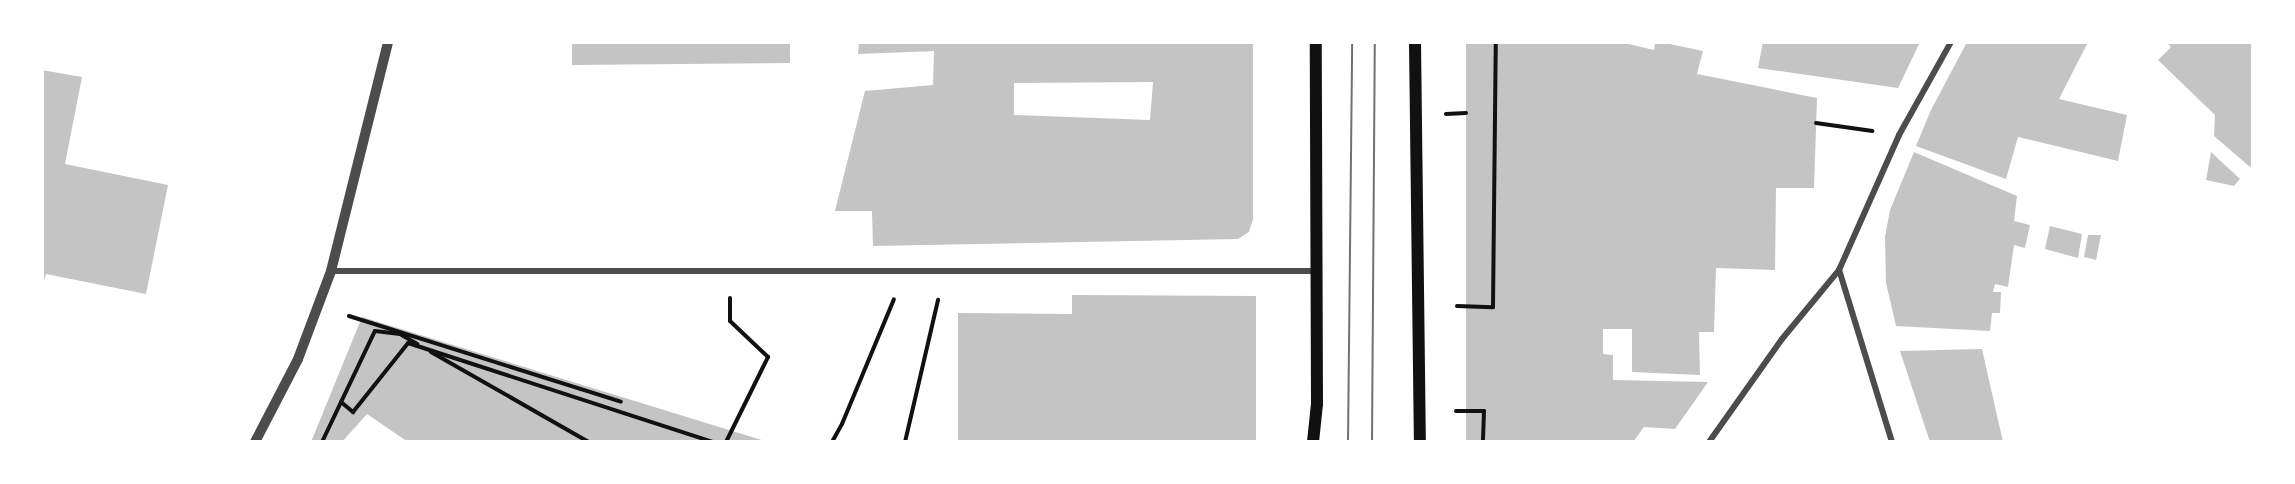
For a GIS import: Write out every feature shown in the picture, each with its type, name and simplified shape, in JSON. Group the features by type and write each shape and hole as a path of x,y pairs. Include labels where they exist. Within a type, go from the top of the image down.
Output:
{"main road":[{"path":"1313,442 1317,404 1316,42"},
{"path":"1414,42 1420,442"}],"street":[{"path":"255,442 298,359 331,271 388,42"},
{"path":"1709,442 1782,339 1839,270 1899,135 1951,42"},
{"path":"1839,270 1892,442"},
{"path":"331,271 1315,271"}],"path":[{"path":"1457,306 1493,307 1496,42"},
{"path":"1816,123 1899,135"},
{"path":"832,442 898,290"},
{"path":"904,442 940,290"},
{"path":"726,442 768,357 730,321 730,291"},
{"path":"349,316 621,402"},
{"path":"322,442 375,331 400,334 589,442"},
{"path":"341,402 353,411 408,343 712,442"},
{"path":"1456,411 1484,411 1484,442"}],"building":[{"path":"572,42 790,42 790,63 572,65"},
{"path":"859,42 1253,42 1253,219 1249,232 1238,239 873,246 872,211 835,211 865,91 933,85 934,51 858,54","holes":["1153,82 1150,120 1014,115 1014,83"]},
{"path":"1466,42 1620,42 1654,50 1655,42 1660,42 1703,51 1697,74 1817,98 1814,188 1776,188 1775,270 1716,268 1714,332 1699,332 1700,375 1632,372 1632,329 1603,329 1603,354 1613,355 1613,380 1708,382 1675,429 1644,427 1633,442 1466,442"},
{"path":"1763,42 1920,42 1898,88 1758,68"},
{"path":"1967,42 2088,42 2059,99 2127,115 2118,161 2018,137 2006,179 1916,146 1931,110"},
{"path":"2166,42 2253,42 2253,163 2250,167 2214,136 2215,115 2158,60 2171,47"},
{"path":"42,70 82,77 65,164 168,185 146,294 46,274 42,288"},
{"path":"1914,152 2017,196 2014,221 2030,225 2025,248 2014,245 2008,287 1995,284 1993,292 2001,292 2000,313 1992,313 1990,331 1896,326 1886,283 1885,237 1890,210"},
{"path":"2211,152 2240,179 2234,186 2206,180"},
{"path":"2050,226 2082,234 2078,258 2045,249"},
{"path":"2088,235 2101,235 2096,260 2084,257"},
{"path":"1072,295 1256,296 1256,442 958,442 958,313 1072,314"},
{"path":"362,317 765,442 408,442 367,414 342,442 311,442"},
{"path":"1982,349 2003,442 1930,442 1900,351"}],"tram line":[{"path":"1348,442 1352,42"},
{"path":"1372,442 1375,42"}]}
